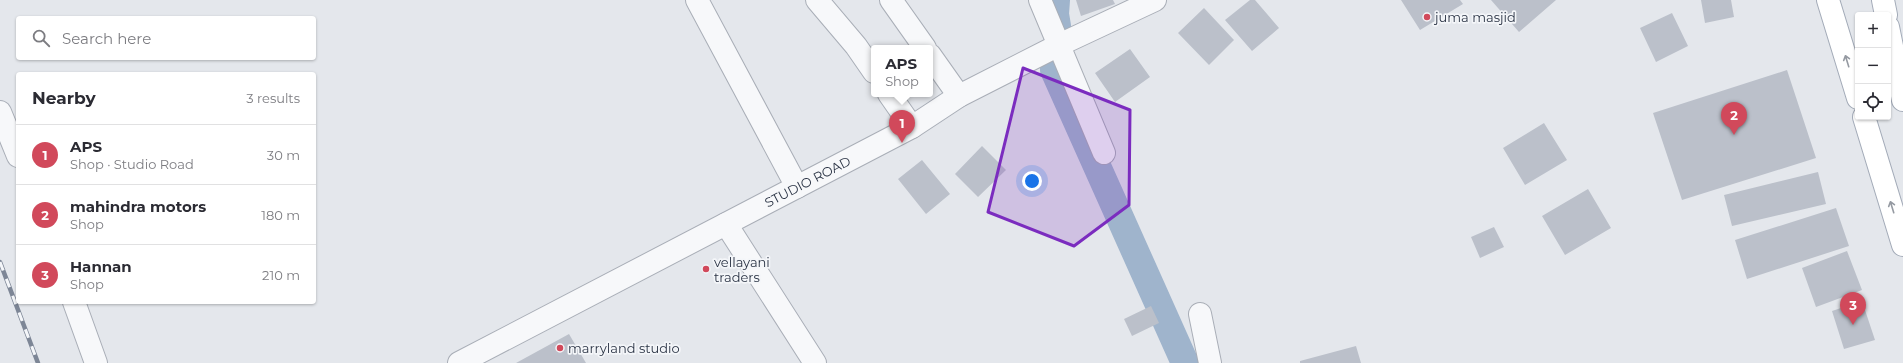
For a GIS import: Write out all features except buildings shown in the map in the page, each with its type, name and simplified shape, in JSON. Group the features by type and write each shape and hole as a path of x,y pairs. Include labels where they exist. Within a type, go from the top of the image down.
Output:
{"main road":[{"path":"1828,0 1855,88"},
{"path":"1882,0 1885,12"},
{"path":"1891,42 1903,100"},
{"path":"1865,120 1903,245"}],"street":[{"path":"697,0 797,187"},
{"path":"817,0 856,46 871,68"},
{"path":"891,0 923,45"},
{"path":"1040,0 1104,153"},
{"name":"STUDIO ROAD","path":"459,363 912,127 959,96 1059,44 1155,0"},
{"path":"933,59 959,96"},
{"path":"892,97 912,127"},
{"path":"0,112 16,151"},
{"path":"726,224 815,363"},
{"path":"75,304 96,363"},
{"path":"1200,314 1210,363"}],"highlighted area":[{"path":"1023,68 1130,110 1129,205 1074,246 988,212"}],"waterway":[{"path":"1056,0 1055,14 1057,26"},
{"path":"1054,70 1185,363"}],"railway":[{"path":"0,262 38,363"}],"place":[{"name":"juma masjid","path":"1427,17"},
{"name":"mahindra motors","path":"1734,135"},
{"name":"APS","path":"902,143"},
{"name":"vellayani traders","path":"706,269"},
{"name":"Hannan","path":"1853,325"},
{"name":"marryland studio","path":"560,348"}]}
